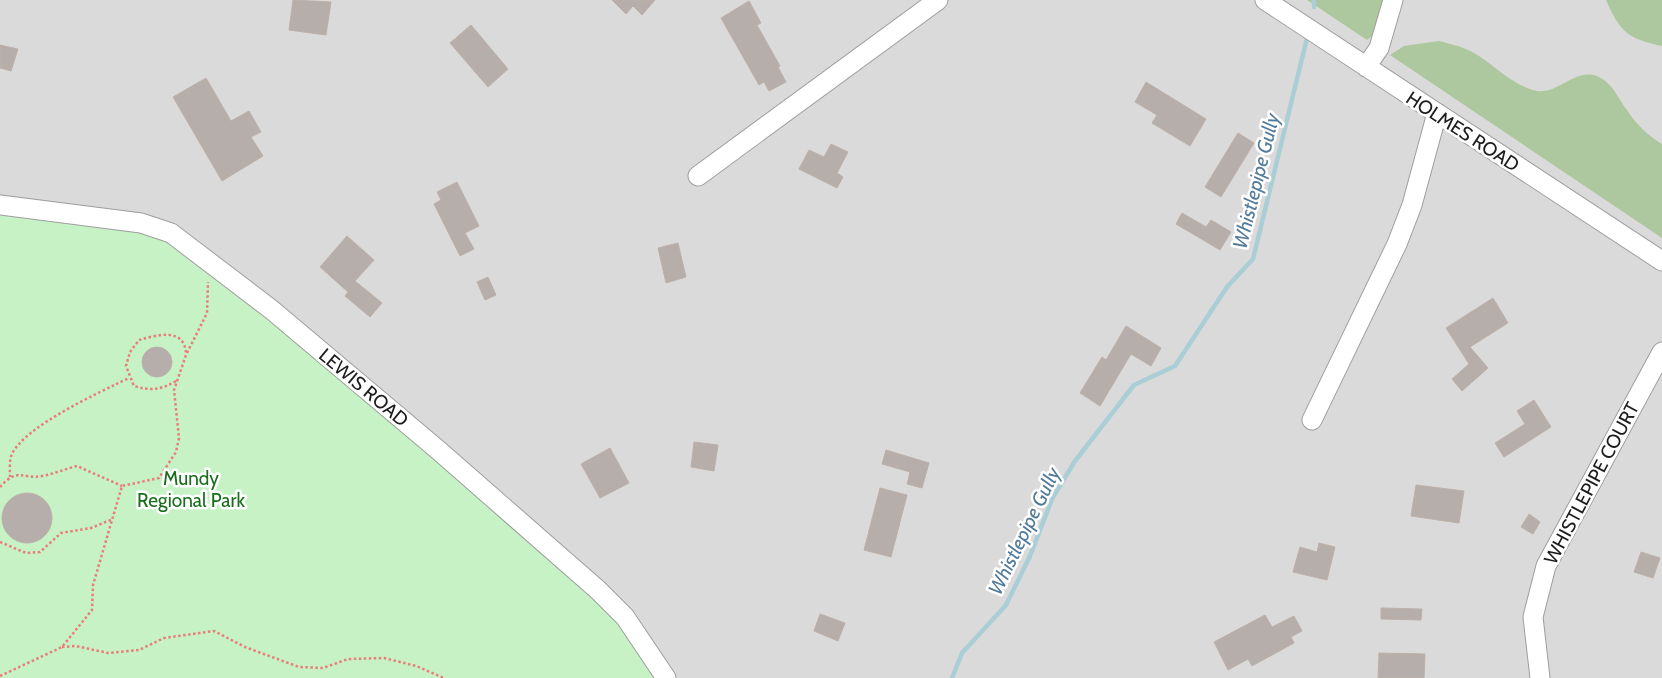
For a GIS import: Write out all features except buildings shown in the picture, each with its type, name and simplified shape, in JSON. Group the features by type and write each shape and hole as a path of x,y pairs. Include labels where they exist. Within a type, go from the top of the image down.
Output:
{"street":[{"path":"698,176 938,0"},
{"name":"HOLMES ROAD","path":"1265,0 1662,261"},
{"path":"1366,68 1380,48 1393,0"},
{"path":"1312,420 1400,236 1412,206 1437,113"},
{"name":"LEWIS ROAD","path":"0,205 141,223 171,233 272,310 437,449 598,590 625,617 666,678"},
{"name":"WHISTLEPIPE COURT","path":"1540,678 1533,617 1546,566 1662,352"}],"path":[{"path":"0,487 10,477 18,474 40,476 77,466 122,486 159,478 176,452 179,438 174,390 186,355 207,313 206,294 211,263"},
{"path":"177,380 163,388 152,390 134,386 129,378 126,366 130,352 139,340 161,334 173,335 185,345 186,355"},
{"path":"10,477 11,455 22,438 51,418 129,378"},
{"path":"62,647 92,610 93,585 122,486"},
{"path":"0,542 26,553 40,552 60,533 97,527 113,519"},
{"path":"0,676 62,647 76,646 108,653 139,650 164,638 214,631 245,647 299,667 323,668 348,659 384,658 416,666 444,678"}],"shaded area":[{"path":"0,0 1662,0 1662,678 666,678 0,205"}],"green space":[{"path":"1307,0 1383,0 1376,33 1367,40"},
{"path":"1606,0 1662,0 1662,46 1633,37 1626,32 1616,20"},
{"path":"1439,41 1468,50 1519,84 1537,91 1545,91 1586,75 1595,75 1608,83 1639,125 1662,144 1662,238 1390,55 1404,46"},
{"name":"Mundy Regional Park","path":"0,202 171,233 625,617 666,678 0,678"}],"waterway":[{"name":"Whistlepipe Gully","path":"1314,0 1314,7"},
{"name":"Whistlepipe Gully","path":"952,678 962,653 1006,605 1030,556 1052,499 1075,461 1134,385 1175,366 1227,287 1253,259 1307,38"}]}
